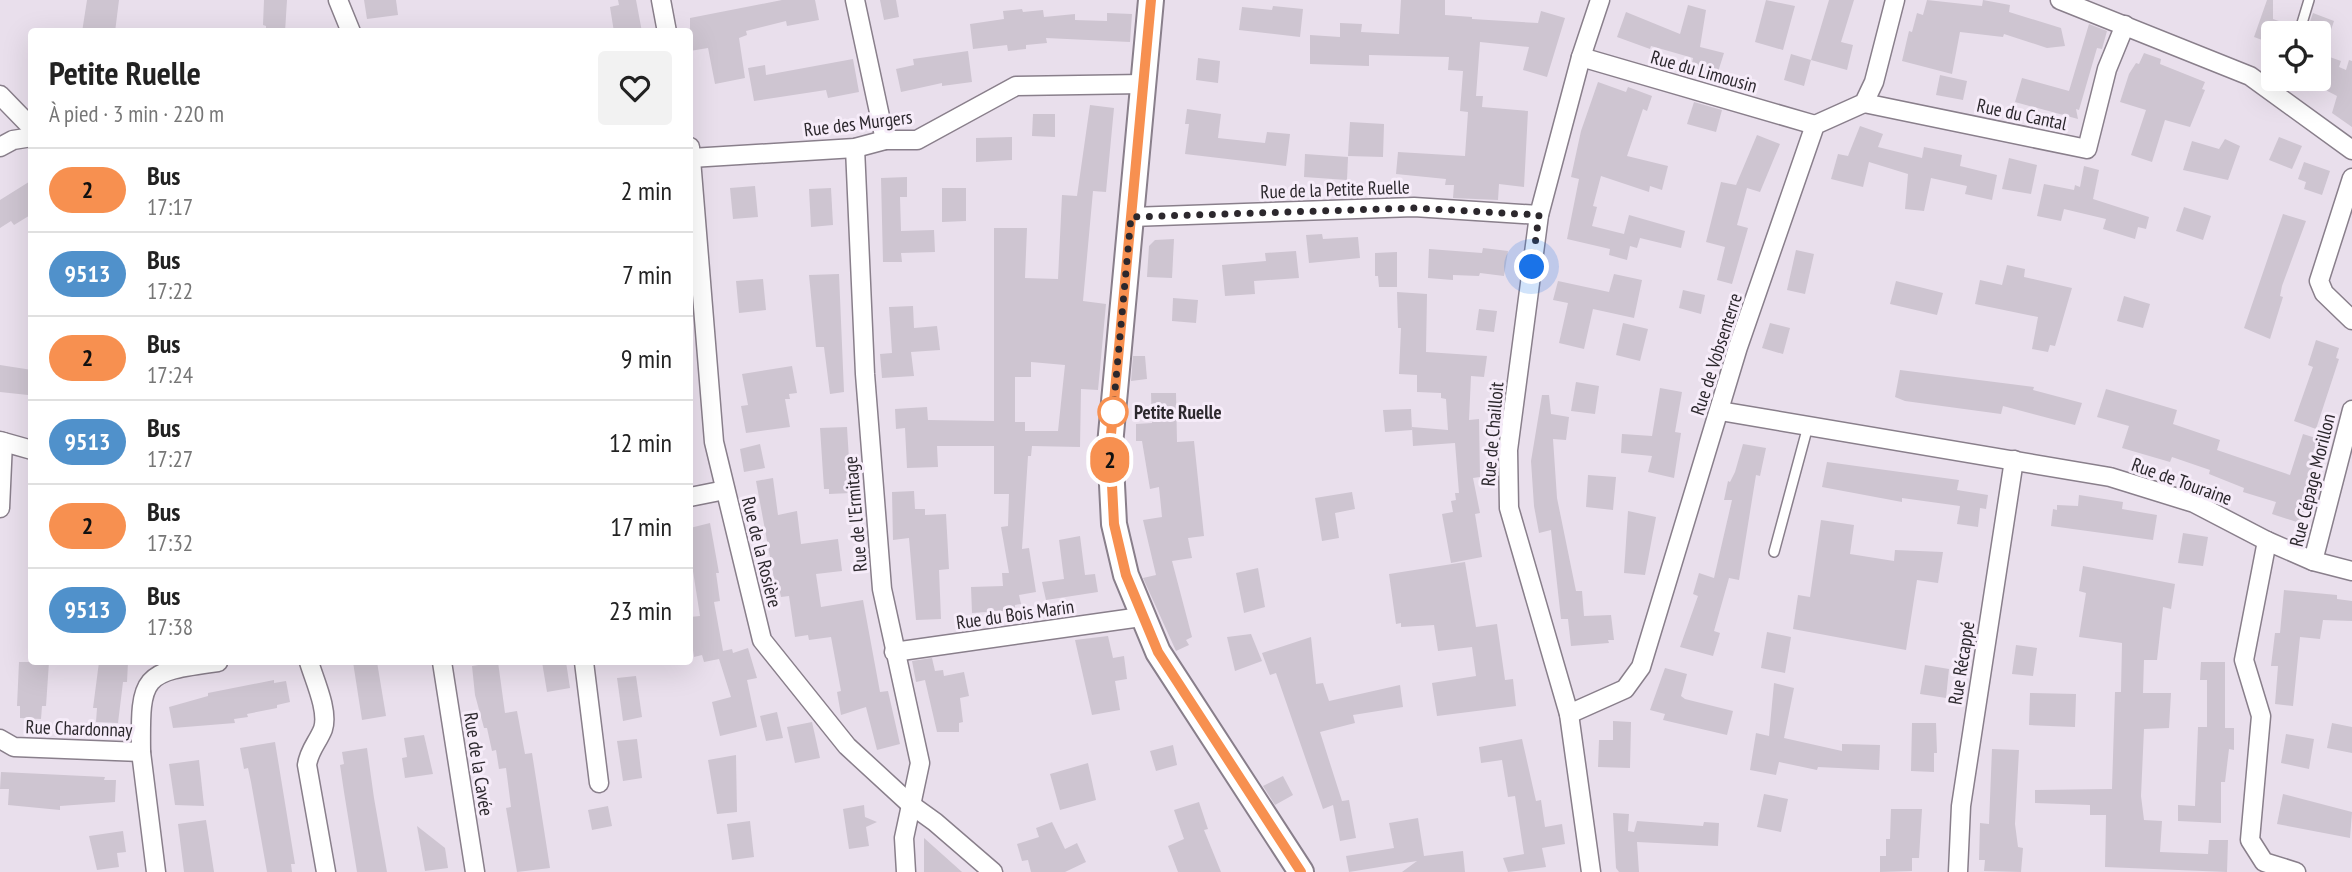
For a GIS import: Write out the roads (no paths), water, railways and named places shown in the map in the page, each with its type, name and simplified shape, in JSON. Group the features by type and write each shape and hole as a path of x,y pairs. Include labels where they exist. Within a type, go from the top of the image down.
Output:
{"street":[{"path":"338,0 349,28"},
{"path":"661,0 666,28"},
{"path":"855,0 885,139"},
{"path":"1151,0 1110,477 1117,541 1141,617 1178,684 1301,872"},
{"name":"Rue de Chailloit","path":"1591,872 1569,714 1509,509 1507,479 1508,450 1539,215 1581,57 1600,0"},
{"path":"1815,125 1864,103 1874,82 1895,0"},
{"path":"2060,0 2261,80"},
{"name":"Rue du Cantal","path":"1864,103 2087,149 2107,69 2125,26"},
{"name":"Rue du Limousin","path":"1581,57 1815,125"},
{"name":"Rue des Murgers","path":"693,153 855,148 885,139 917,140 1016,86 1143,84"},
{"path":"2284,91 2352,149"},
{"path":"0,94 28,124"},
{"name":"Rue de Vobsenterre","path":"1569,714 1625,689 1641,667 1738,347 1815,125"},
{"path":"0,146 13,140 28,138"},
{"name":"Rue de l'Ermitage","path":"855,148 865,373 882,589 920,763 904,838 906,872"},
{"path":"2352,178 2319,281 2324,293 2352,320"},
{"name":"Rue de la Rosière","path":"693,189 714,442 762,640 847,746 910,804 935,821 993,872"},
{"name":"Rue de la Petite Ruelle","path":"1131,217 1414,208 1539,215"},
{"name":"Rue Cépage Morillon","path":"2313,561 2352,410"},
{"name":"Rue de Touraine","path":"1720,411 2110,477 2194,503 2267,541 2313,561 2352,571"},
{"path":"0,508 2,442 28,449"},
{"name":"Rue Récappé","path":"1958,872 1961,806 2014,460"},
{"path":"693,496 724,490"},
{"path":"2267,541 2244,660 2261,716 2250,841 2264,862 2296,872"},
{"name":"Rue du Bois Marin","path":"894,652 1141,617"},
{"name":"Rue Chardonnay","path":"0,739 14,747 141,752 142,697 147,683 155,675 169,668 194,665"},
{"path":"310,665 324,716 323,728 309,750 307,765 326,872"},
{"name":"Rue de la Cavée","path":"442,665 475,872"},
{"path":"584,665 599,783"},
{"path":"141,752 156,872"}],"lane":[{"path":"2303,21 2309,0"},
{"path":"1774,552 1808,426"}],"place":[{"name":"Petite Ruelle","path":"1113,412"}]}
